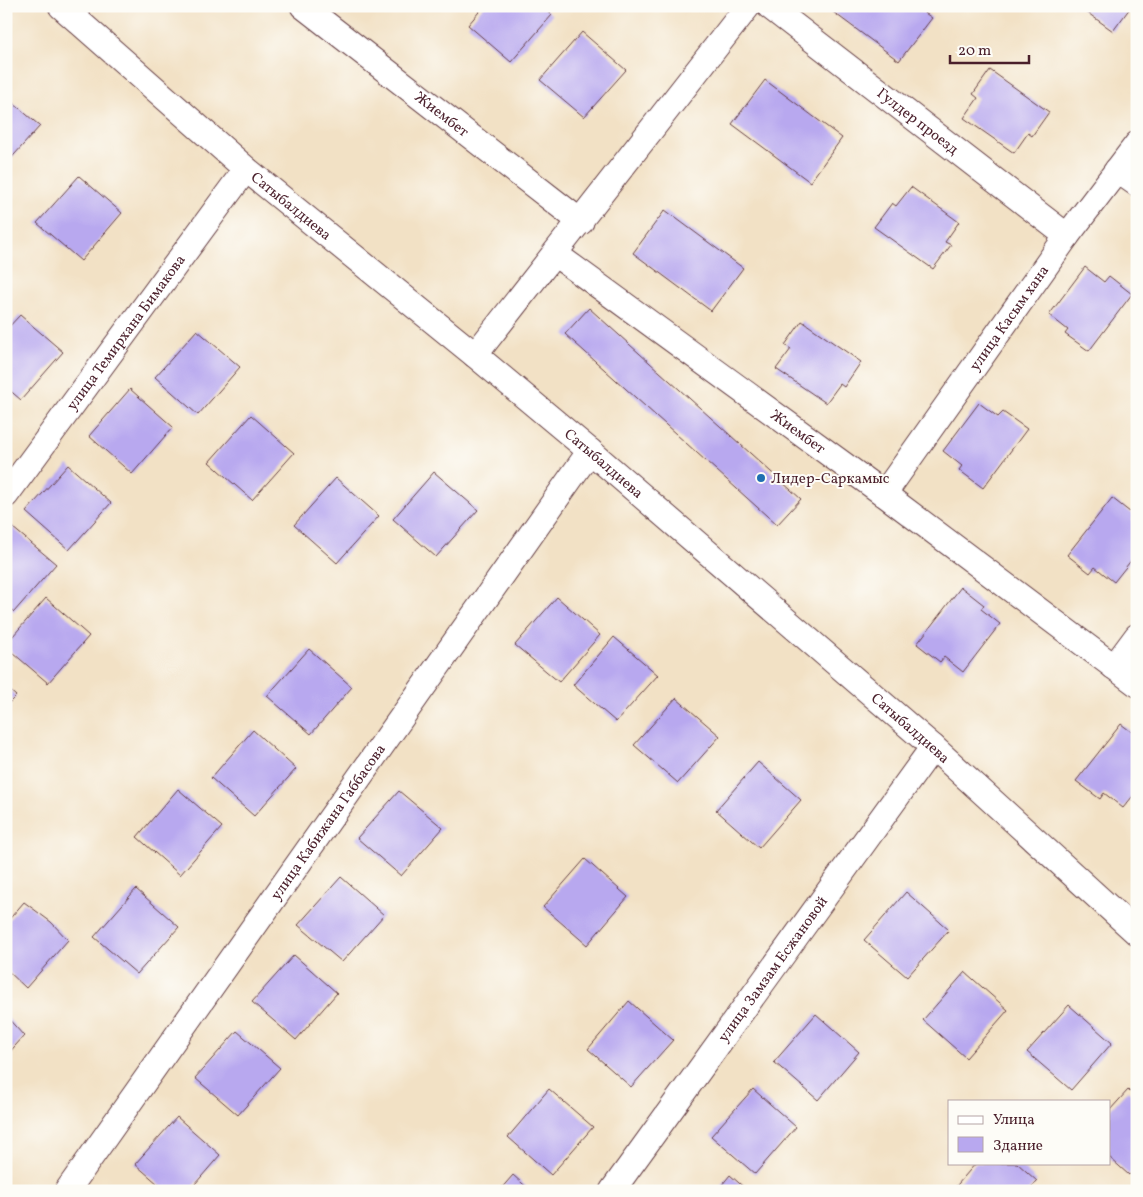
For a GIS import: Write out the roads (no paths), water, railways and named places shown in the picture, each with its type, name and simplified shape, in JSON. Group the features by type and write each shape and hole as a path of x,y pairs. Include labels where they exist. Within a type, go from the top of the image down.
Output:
{"street":[{"name":"Сатыбалдиева","path":"61,6 246,169 590,451 933,746 1137,934"},
{"name":"Жиембет","path":"302,6 581,222"},
{"path":"475,355 581,222 748,6"},
{"name":"Гулдер проезд","path":"769,6 1067,236"},
{"name":"улица Касым хана","path":"884,494 1067,236 1127,177 1137,144"},
{"name":"улица Темирхана Бимакова","path":"6,495 246,169"},
{"name":"Жиембет","path":"555,254 884,494 1137,684"},
{"name":"улица Кабижана Габбасова","path":"67,1191 590,451"},
{"path":"1114,667 1137,636"},
{"name":"улица Замзам Есжановой","path":"612,1191 933,746"}],"place":[{"name":"Лидер-Саркамыс","path":"761,478"}]}
